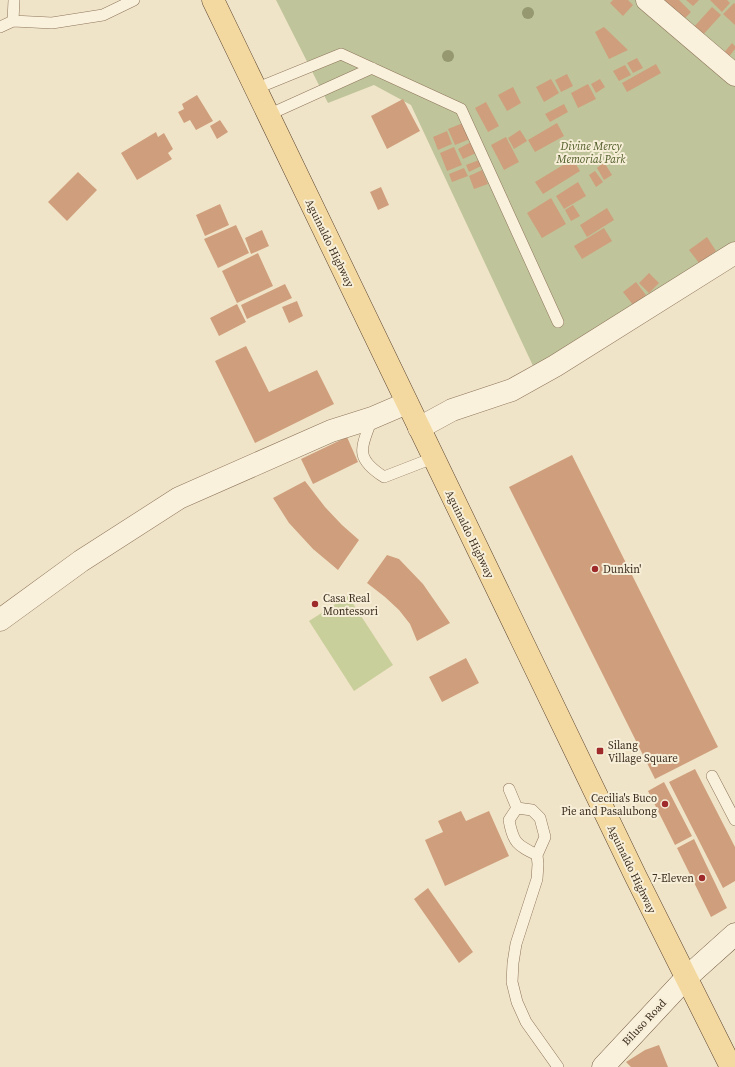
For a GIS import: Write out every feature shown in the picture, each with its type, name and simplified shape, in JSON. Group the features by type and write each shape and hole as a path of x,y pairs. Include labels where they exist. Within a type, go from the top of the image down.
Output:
{"main road":[{"name":"Aguinaldo Highway","path":"213,0 636,877 731,1067"}],"street":[{"path":"647,0 735,75"},
{"path":"419,428 452,410 512,390 555,366 735,253"},
{"path":"0,620 81,561 179,498 332,431 372,418 407,403"},
{"name":"Biluso Road","path":"603,1067 686,978 735,934"}],"lane":[{"path":"13,21 14,0"},
{"path":"0,27 13,21 52,23 103,15 134,0"},
{"path":"256,89 342,54 461,109 558,322"},
{"path":"268,115 372,68"},
{"path":"372,418 363,445 362,455 365,462 373,471 384,477 433,458"},
{"path":"712,776 735,820"},
{"path":"509,789 518,808"},
{"path":"518,808 532,810 540,818 545,837 537,855 537,879 516,944 512,982 516,1002 526,1022 558,1067"},
{"path":"518,808 508,820 511,835 520,847 537,855"}],"green space":[{"name":"Divine Mercy Memorial Park","path":"276,0 735,0 735,242 534,368 411,105 374,85 328,103"},
{"path":"348,596 393,665 354,691 309,621"}],"building":[{"path":"613,0 628,0 633,5 623,16 610,3"},
{"path":"656,0 679,0 691,12 680,23"},
{"path":"686,0 699,0 693,6"},
{"path":"710,0 727,0 730,3 722,12"},
{"path":"734,3 735,4 735,25 723,14"},
{"path":"712,7 721,15 701,37 692,29"},
{"path":"604,27 628,50 609,59 595,32"},
{"path":"732,43 735,46 735,49 727,59 722,55"},
{"path":"637,58 643,68 633,73 627,63"},
{"path":"656,64 661,73 627,92 622,83"},
{"path":"625,65 631,75 619,81 613,71"},
{"path":"567,74 573,86 561,92 555,80"},
{"path":"551,79 559,93 544,102 536,87"},
{"path":"600,79 605,87 596,93 591,84"},
{"path":"588,84 596,99 578,108 571,93"},
{"path":"513,87 521,103 507,111 498,95"},
{"path":"197,95 213,121 196,130 190,120 184,123 178,112 184,109 182,104"},
{"path":"403,99 420,131 387,149 371,116"},
{"path":"486,102 499,126 488,132 475,108"},
{"path":"564,104 568,112 550,122 545,114"},
{"path":"220,120 228,132 217,139 210,126"},
{"path":"463,123 470,139 455,145 448,129"},
{"path":"557,123 564,136 535,152 528,140"},
{"path":"520,130 527,141 514,149 508,138"},
{"path":"447,131 452,144 438,150 433,137"},
{"path":"156,132 158,137 164,133 173,149 168,153 172,159 137,180 121,153"},
{"path":"506,137 519,162 504,170 491,145"},
{"path":"471,142 476,153 463,159 458,149"},
{"path":"454,147 462,165 447,171 440,153"},
{"path":"573,159 580,171 543,194 535,182"},
{"path":"479,160 481,166 469,172 466,165"},
{"path":"604,162 612,175 604,180 597,168"},
{"path":"464,168 468,176 452,182 449,174"},
{"path":"482,170 488,184 474,189 469,176"},
{"path":"595,171 603,182 596,187 589,175"},
{"path":"78,172 97,190 67,221 48,202"},
{"path":"578,182 586,196 564,209 556,196"},
{"path":"381,187 389,205 378,210 370,192"},
{"path":"551,198 566,224 542,238 527,213"},
{"path":"220,204 229,225 205,236 196,215"},
{"path":"573,205 580,216 571,221 565,210"},
{"path":"607,208 614,220 587,237 580,225"},
{"path":"236,225 249,253 218,268 204,239"},
{"path":"604,228 612,241 582,259 574,246"},
{"path":"262,230 269,246 251,254 245,238"},
{"path":"707,237 716,251 699,263 689,250"},
{"path":"258,253 273,286 237,303 222,271"},
{"path":"649,273 659,283 649,293 639,283"},
{"path":"636,282 646,295 633,305 623,292"},
{"path":"285,284 292,298 247,319 241,305"},
{"path":"297,301 303,316 289,323 282,307"},
{"path":"237,304 246,322 219,336 210,318"},
{"path":"246,346 269,392 317,370 334,404 255,443 215,361"},
{"path":"347,437 358,462 313,484 301,459"},
{"path":"572,455 718,747 655,779 509,487"},
{"path":"305,481 325,507 359,540 338,570 313,549 289,523 273,498"},
{"path":"387,555 399,559 423,584 450,623 417,641 410,624 399,610 367,583"},
{"path":"466,658 479,683 442,702 429,677"},
{"path":"695,769 735,847 735,881 723,888 669,782"},
{"name":"Cecilia's Buco Pie and Pasalubong","path":"664,782 692,836 675,845 648,791"},
{"path":"461,811 466,821 489,811 509,856 445,886 425,840 443,832 438,821"},
{"path":"694,839 727,908 711,917 677,848"},
{"path":"428,888 473,952 459,963 414,899"},
{"path":"659,1045 668,1067 631,1067 626,1062 645,1050"}],"place":[{"name":"Dunkin'","path":"595,569"},
{"name":"Casa Real Montessori","path":"315,604"},
{"name":"Silang Village Square","path":"600,751"},
{"name":"Cecilia's Buco Pie and Pasalubong","path":"665,804"},
{"name":"7-Eleven","path":"702,878"}]}
